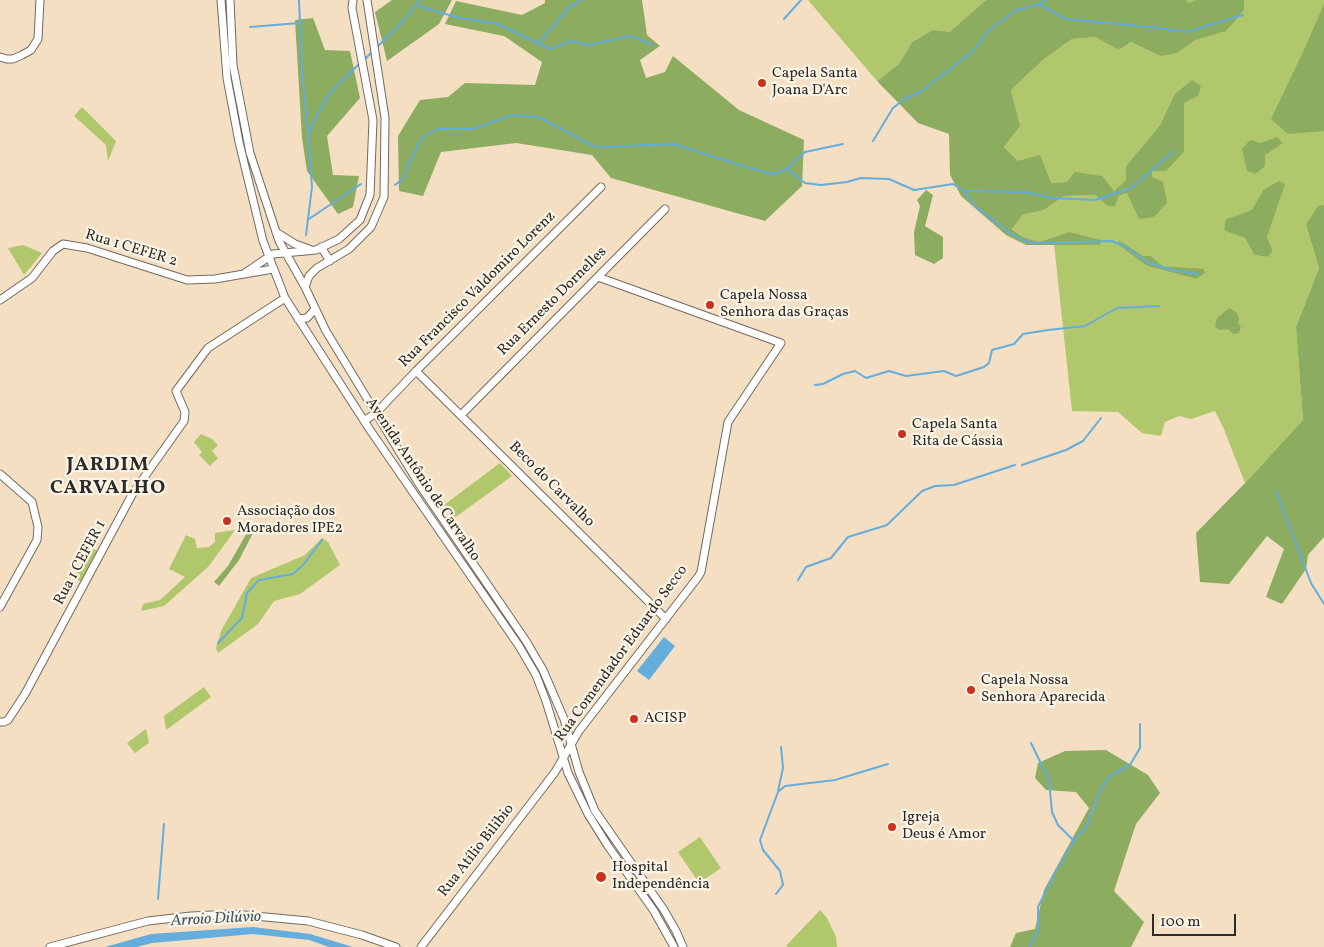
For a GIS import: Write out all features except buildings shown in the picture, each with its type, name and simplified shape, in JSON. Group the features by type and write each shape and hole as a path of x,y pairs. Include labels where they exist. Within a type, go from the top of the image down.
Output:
{"street":[{"path":"0,57 13,59 22,55 30,50 38,39 40,0"},
{"name":"Avenida Antônio de Carvalho","path":"222,0 227,78 239,142 263,241 285,298 364,421 523,653 536,675 546,701 563,759 588,814 654,911 674,947"},
{"name":"Avenida Antônio de Carvalho","path":"230,0 234,65 250,152 275,232 306,287 314,309 326,331 389,436 440,516 526,641 543,670 571,742 578,772 595,811 664,910 676,931 682,947"},
{"name":"Rua 1 CEFER 2","path":"245,272 279,252 312,250 339,239 360,220 370,195 373,120 352,8 353,0"},
{"path":"306,287 310,276 317,268 349,250 371,227 384,197 385,118 367,0"},
{"name":"Rua Francisco Valdomiro Lorenz","path":"364,421 376,413 601,187"},
{"name":"Rua Ernesto Dornelles","path":"461,415 664,209"},
{"path":"275,232 295,244 312,250"},
{"name":"Rua 1 CEFER 2","path":"0,300 32,278 53,251 63,244 87,248 188,280 215,279 245,272 273,269"},
{"path":"321,247 330,261"},
{"path":"273,269 279,257 286,253"},
{"name":"Rua Comendador Eduardo Secco","path":"563,759 571,742 701,572 728,422 781,343 598,277"},
{"name":"Rua 1 CEFER 1","path":"0,722 8,720 51,648 133,493 184,421 185,412 176,392 208,348 285,298"},
{"path":"298,319 307,318 314,309"},
{"name":"Beco do Carvalho","path":"416,371 666,620"},
{"path":"379,443 389,436"},
{"path":"0,474 32,502 38,526 37,540 0,607"},
{"path":"563,759 578,772"},
{"name":"Rua Atílio Bilibio","path":"421,947 563,759"},
{"path":"555,772 568,772"},
{"path":"50,947 148,920 234,914 308,920 396,947"}],"green space":[{"path":"392,0 452,0 439,24 387,61 375,12"},
{"path":"545,0 642,0 647,35 660,46 640,60 646,78 665,72 673,56 739,110 804,140 802,186 765,221 611,178 592,155 516,143 441,152 423,196 399,191 398,136 420,100 448,97 465,83 535,85 542,62 504,36 445,24 456,1 522,15 545,3"},
{"path":"808,0 986,0 950,33 933,30 912,42 899,64 877,81"},
{"path":"986,0 1186,0 1188,3 1197,0 1244,0 1244,10 1226,31 1195,40 1177,53 1160,56 1131,42 1119,50 1095,37 1072,39 1044,59 1011,90 1020,126 1004,147 1018,161 1040,155 1051,183 1067,182 1075,172 1102,176 1114,191 1126,180 1126,166 1160,125 1174,95 1192,80 1201,86 1198,96 1184,103 1184,152 1166,171 1152,171 1152,177 1163,182 1167,203 1154,217 1139,219 1127,193 1119,196 1115,206 1107,206 1095,195 1064,196 1044,210 1022,215 1012,229 1023,237 1039,242 1069,232 1101,240 1100,245 1026,245 1006,235 961,196 950,175 949,134 918,123 877,81 899,64 912,42 933,30 950,32"},
{"path":"1162,0 1324,0 1324,224 1306,225 1319,268 1296,327 1303,420 1245,483 1215,411 1191,419 1179,416 1165,422 1161,436 1142,433 1118,412 1072,411 1054,244 1100,245 1069,232 1039,242 1023,237 1012,228 1022,215 1044,210 1064,196 1095,195 1107,206 1115,206 1119,196 1128,193 1139,218 1152,170 1184,152 1183,103 1198,96 1174,95 1160,125 1126,166 1126,180 1114,191 1067,182 1051,183 1018,161 1004,147 1019,126 1011,90 1044,59 1072,39 1095,37 1119,50 1131,42 1160,56","holes":["1263,190 1273,216 1267,237 1273,251 1268,257 1254,255 1245,238 1226,219 1253,210","1119,240 1143,257 1151,256 1163,266 1183,268 1196,279 1147,266 1117,244"]},
{"path":"1324,4 1324,131 1288,134 1271,119"},
{"path":"313,18 325,50 350,51 360,98 327,136 333,175 359,176 353,207 338,214 307,171 302,138 295,20"},
{"path":"82,107 116,141 108,161 106,145 74,116"},
{"path":"1277,137 1283,143 1265,155 1265,166 1255,174 1247,171 1242,149 1250,140 1261,143"},
{"path":"1279,181 1285,184 1267,237 1273,251 1268,257 1254,255 1245,238 1224,230 1226,219 1252,210 1263,190"},
{"path":"926,190 933,195 925,226 943,237 943,258 934,264 915,255 914,232 920,206 917,200"},
{"path":"1324,205 1324,537 1308,555 1306,569 1282,604 1266,597 1284,549 1267,536 1229,584 1200,582 1196,533 1303,420 1296,327 1319,268 1306,225 1318,206"},
{"path":"1119,240 1143,256 1151,256 1163,266 1204,269 1205,273 1196,279 1147,266 1117,244"},
{"path":"23,245 42,253 24,275 8,248"},
{"path":"1229,308 1236,312 1239,318 1238,323 1241,327 1239,333 1233,334 1228,329 1219,330 1215,326 1217,318"},
{"path":"201,434 212,439 218,445 212,451 218,458 210,466 199,455 202,452 194,442"},
{"path":"500,463 512,476 453,519 444,505"},
{"path":"235,530 209,566 164,606 141,611 143,604 160,600 185,577 169,569 186,535 195,539 197,548 209,547 215,542 215,533"},
{"path":"248,531 253,533 239,560 219,586 214,582 228,566"},
{"path":"322,538 328,542 340,565 300,594 274,601 258,624 218,653 216,648 221,631 251,578 305,555"},
{"path":"91,547 99,552 82,582 74,578"},
{"path":"204,687 211,697 166,730 164,716"},
{"path":"146,729 149,743 135,753 127,743"},
{"path":"1106,750 1148,775 1160,793 1136,824 1114,891 1144,922 1131,947 1010,947 1016,933 1035,929 1044,890 1089,808 1076,792 1046,790 1035,778 1038,763 1065,751"},
{"path":"700,837 721,868 699,883 678,852"},
{"path":"820,910 827,918 836,937 837,947 786,946"}],"water":[{"path":"664,637 675,646 649,680 637,671"},
{"name":"Arroio Dilúvio","path":"253,927 310,934 353,947 329,947 309,940 253,934 152,943 137,947 105,947 151,934"}],"waterway":[{"path":"299,0 302,73 308,132"},
{"path":"376,48 405,19 420,0"},
{"path":"538,44 569,7 582,0"},
{"path":"784,19 801,0"},
{"path":"873,141 893,108 903,100 922,91 974,50 989,30 1017,10 1040,4 1046,0"},
{"path":"1040,5 1066,19 1187,32 1243,15"},
{"path":"418,6 456,17 498,24 550,49 571,41 589,45 630,36 653,45"},
{"path":"250,27 299,23"},
{"path":"364,60 373,51"},
{"path":"306,235 312,187 308,133 329,94 360,63"},
{"path":"395,185 404,178 409,163 422,138 437,129 473,129 512,115 539,117 595,147 674,144 773,174 787,169 805,183 821,185 847,182 861,178 889,179 914,190 953,184 964,191 976,207 1010,233 1028,243 1112,241 1124,246 1149,263 1172,270 1198,274"},
{"path":"787,169 805,152 843,144"},
{"path":"964,191 1025,192 1052,198 1095,200 1131,188 1174,151"},
{"path":"309,219 361,184"},
{"path":"815,385 823,384 843,374 855,371 866,378 889,371 906,376 944,371 956,376 984,367 989,363 992,350 1014,344 1023,334 1085,326 1117,308 1159,306"},
{"path":"1022,465 1066,450 1083,441 1101,418"},
{"path":"798,580 806,567 831,558 848,537 887,525 922,491 935,486 954,485 1015,465"},
{"path":"1276,491 1311,583 1324,604"},
{"path":"218,643 242,618 247,593 259,580 293,574 303,565 322,540"},
{"path":"1030,947 1038,930 1038,907 1074,841 1087,826 1100,790 1110,776 1130,765 1140,748 1140,724"},
{"path":"1031,743 1049,780 1052,812 1058,825 1074,841"},
{"path":"778,791 783,768 781,747"},
{"path":"776,894 783,885 780,871 763,850 760,840 778,792 785,786 835,780 888,764"},
{"path":"158,899 164,824"}],"place":[{"name":"Capela Santa Joana D'Arc","path":"762,83"},
{"name":"Capela Nossa Senhora das Graças","path":"710,305"},
{"name":"Capela Santa Rita de Cássia","path":"902,434"},
{"name":"Associação dos Moradores IPE2","path":"227,521"},
{"name":"Capela Nossa Senhora Aparecida","path":"971,690"},
{"name":"ACISP","path":"634,719"},
{"name":"Igreja Deus é Amor","path":"892,827"},
{"name":"Hospital Independência","path":"601,877"}],"district":[{"name":"JARDIM CARVALHO","path":"108,478"}]}
